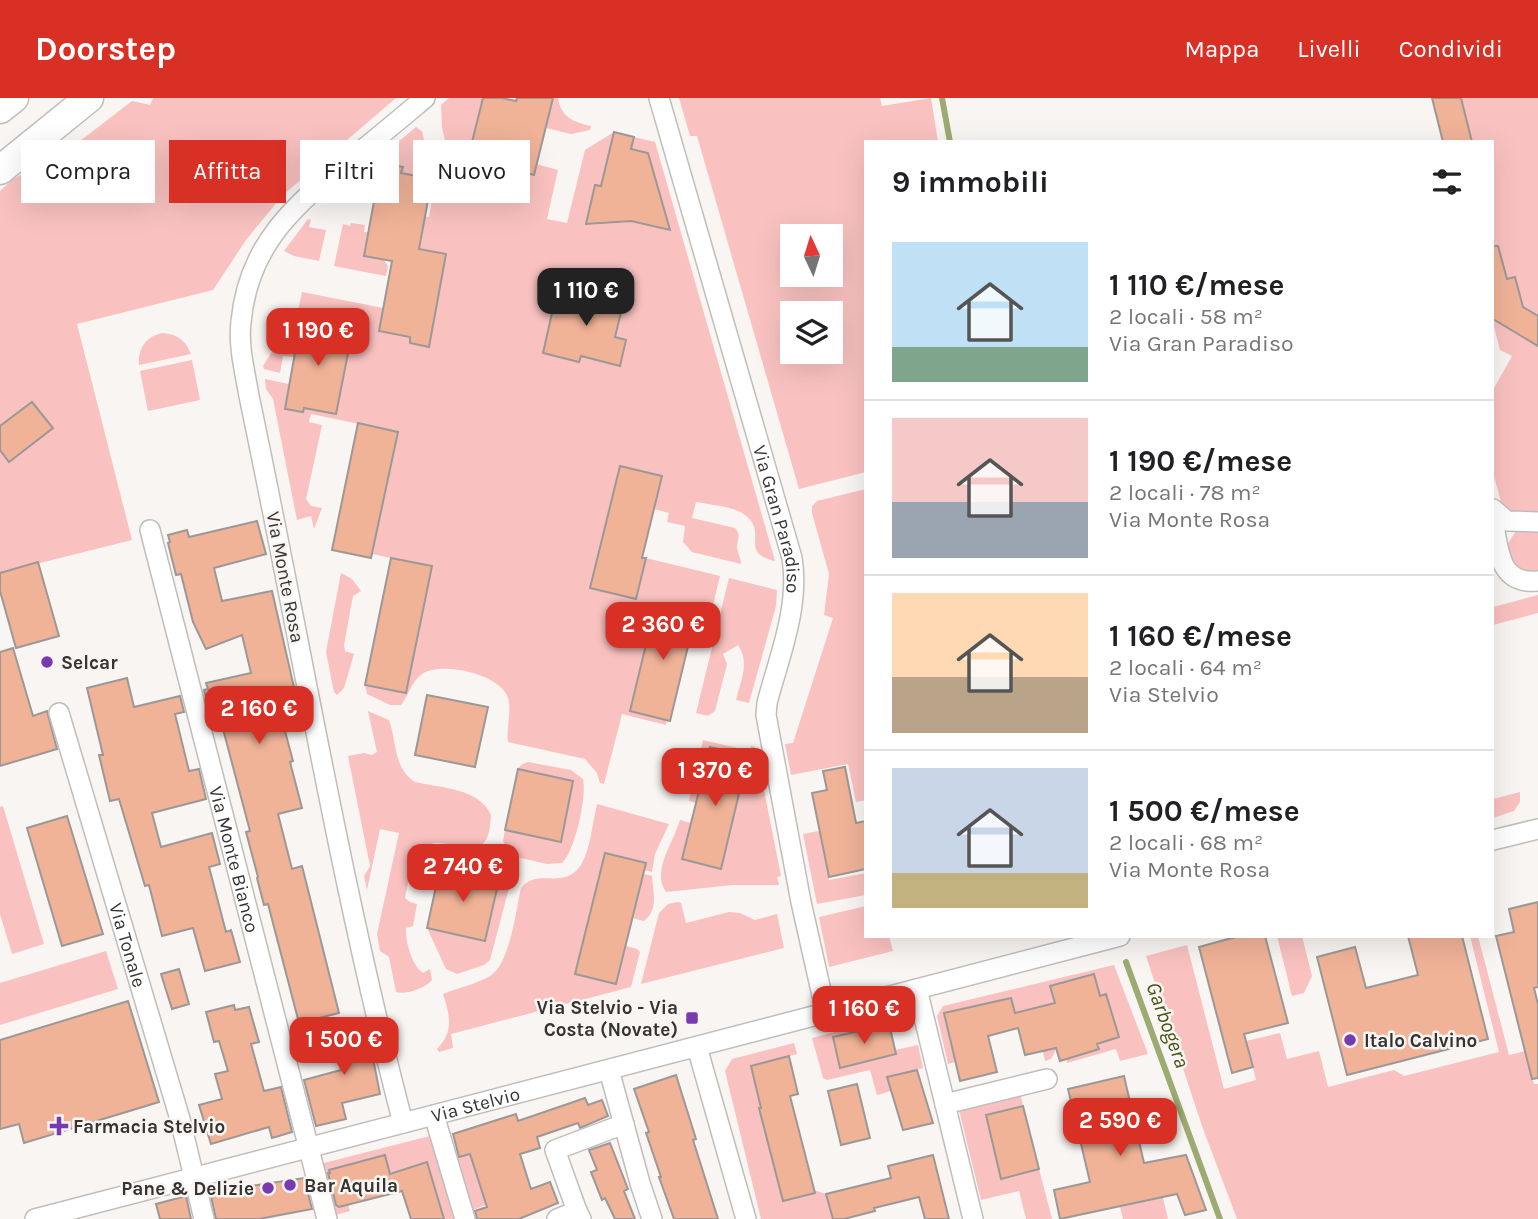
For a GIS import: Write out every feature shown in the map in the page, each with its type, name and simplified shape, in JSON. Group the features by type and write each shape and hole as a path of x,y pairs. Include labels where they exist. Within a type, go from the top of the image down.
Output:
{"highway":[{"path":"0,109 14,98"},
{"path":"0,170 89,98"}],"street":[{"name":"Via Monte Rosa","path":"403,1123 360,946 247,385 240,323 245,294 257,264 271,236 287,214 306,195 425,98"},
{"name":"Via Gran Paradiso","path":"662,106 792,558 795,585 766,715 826,1013"},
{"path":"1494,510 1507,521 1538,522"},
{"path":"1494,525 1502,564 1508,573 1527,582 1538,581"},
{"name":"Via Monte Bianco","path":"150,530 327,1219"},
{"name":"Via Tonale","path":"59,713 180,1119 204,1219"},
{"path":"1494,840 1538,829"},
{"name":"Via Stelvio","path":"35,1219 1112,938"},
{"path":"917,989 973,1219"},
{"path":"697,1046 746,1219"},
{"path":"609,1070 652,1219"},
{"path":"945,1104 1047,1079"},
{"path":"434,1115 466,1219"},
{"path":"557,1219 579,1215 555,1150 624,1124"}],"shaded area":[{"path":"153,98 396,98 347,140 300,140 300,180 286,192 286,140 169,140 169,203 276,203 246,240 213,290 77,324 132,540 0,573 0,191 21,175 21,203 155,203 155,140 81,140 132,101 150,105"},
{"path":"449,98 483,98 472,140 445,140 441,105"},
{"path":"553,98 558,98 562,110 569,118 591,126 590,130 571,134 546,128"},
{"path":"679,98 880,98 882,106 931,98 938,140 864,140 864,473 799,489 697,136 690,136"},
{"path":"1432,98 1538,98 1538,516 1522,516 1506,510 1494,477 1494,388 1512,356 1500,350 1494,327 1494,140 1443,140"},
{"path":"416,127 422,131 424,140 413,140 413,175 401,173 402,167 399,170 399,141"},
{"path":"614,132 601,186 595,185 586,223 631,221 670,230 648,153 631,149 634,137 655,142 775,561 758,553 755,529 745,515 728,508 696,502 692,518 735,528 739,535 737,548 741,564 692,552 683,542 685,526 667,522 669,513 654,509 662,476 620,466 590,588 646,558 720,576 709,622 695,619 696,613 656,604 630,711 667,720 666,725 622,714 604,784 600,783 597,773 585,759 508,742 508,698 494,682 483,676 456,670 431,670 418,677 401,705 390,705 367,694 365,685 406,693 432,567 372,554 398,432 311,414 309,422 322,425 306,499 311,506 322,508 314,529 311,516 297,520 273,399 266,389 265,379 289,384 285,409 303,412 304,408 336,414 351,333 319,327 320,322 302,319 294,357 283,356 280,373 264,369 263,366 288,326 290,315 298,310 302,292 383,308 410,337 410,343 429,346 446,254 429,251 422,256 420,248 424,226 418,224 420,216 429,217 431,203 530,203 530,173 533,174 536,164 558,170 547,219 567,223 585,150"},
{"path":"308,219 311,220 309,227 326,230 319,261 284,251"},
{"path":"351,223 365,225 364,232 368,232 364,256 384,260 388,266 386,276 334,266 343,224 350,226"},
{"path":"163,333 181,339 191,354 139,365 144,344"},
{"path":"192,360 200,400 148,411 140,371"},
{"path":"864,489 864,800 856,802 848,764 791,775 785,744 793,743 833,618 824,615 829,574 812,513 812,506 817,501"},
{"path":"1538,528 1538,575 1513,568 1507,545 1516,531"},
{"path":"341,573 352,579 361,591 353,596 344,645 345,651 354,654 344,688 337,695 334,692 326,652"},
{"path":"729,578 777,590 776,606 749,703 736,700 744,665 742,651 738,645 723,654 727,664 715,711 708,716 696,713"},
{"path":"1538,595 1538,613 1494,625 1494,607"},
{"path":"368,711 389,720 399,762 415,782 469,794 478,799 491,815 486,840 480,845 473,847 434,843 429,845 428,851 414,852 405,898 417,904 413,926 406,928 407,940 419,970 423,973 430,969 432,980 421,988 405,993 396,992 389,957 380,951 377,934 399,833 380,829 367,890 364,876 370,866 348,756 364,753 372,755 377,752"},
{"path":"703,740 750,751 751,746 755,747 758,764 747,761 748,756 710,747 696,803 689,801"},
{"path":"528,762 571,770 583,779 579,823 567,857 562,863 547,864 512,856 503,841 505,830 561,841 573,781 518,769"},
{"path":"746,767 760,770 781,876 777,877 779,885 733,885 666,892 662,884 662,866 680,820 691,823 683,859 721,869"},
{"path":"1520,792 1520,802 1514,811 1494,818 1494,799"},
{"path":"597,804 669,824 655,854 652,872 644,870 646,863 605,853 575,973 616,984 626,946 640,952 631,987 451,1034 453,1048 439,1052 437,1049 446,1036 449,1023 443,994 485,979 497,970 511,936 521,888 535,879 567,877 574,873 587,851"},
{"path":"3,806 44,944 12,954 0,914 0,807"},
{"path":"819,831 829,880 864,873 864,895 817,904 803,834"},
{"path":"457,859 496,867 503,871 510,884 490,960 484,965 457,974 446,969 427,928 486,940 499,881 440,868 449,860"},
{"path":"644,874 652,876 654,900 652,911 644,921 632,918"},
{"path":"681,903 686,923 729,912 740,913 755,920 777,914 784,948 641,984 659,913 668,904"},
{"path":"864,906 864,938 890,938 893,951 829,967 819,917"},
{"path":"1278,938 1302,938 1312,976 1304,993 1292,996"},
{"path":"1470,938 1479,938 1509,1055 1525,1051 1534,1084 1538,1084 1538,1219 1237,1219 1202,1126 1146,956 1187,945 1224,1089 1256,1080 1246,1041 1280,1033 1287,1059 1319,1051 1328,1087 1394,1070 1404,1076 1499,1052"},
{"path":"106,951 118,989 0,1025 0,983"},
{"path":"1114,965 1148,1054 1120,1061 1116,1049 1067,1063 1066,1059 1099,1049 1100,996 1094,974 1050,986 1059,1033 1051,1059 1045,1061 1033,1009 1015,1013 1011,997 944,1013 955,1062 948,1064 937,1016 943,1006"},
{"path":"901,1015 910,1019 913,1027 891,1032 888,1024 833,1037 841,1068 896,1055 895,1050 918,1045 923,1068 888,1077 891,1091 877,1095 870,1070 827,1080 823,1078 812,1038"},
{"path":"794,1043 797,1054 751,1066 761,1108 759,1109 783,1201 815,1193 814,1190 826,1194 833,1219 761,1219 725,1071 732,1059"},
{"path":"1021,1096 1023,1106 986,1115 1001,1178 1039,1169 1052,1219 1026,1219 1019,1191 981,1200 959,1110"},
{"path":"430,1136 456,1219 444,1219 427,1163 390,1173 385,1155 330,1170 339,1206 348,1204 350,1211 335,1215 320,1164"},
{"path":"472,1154 475,1168 498,1200 473,1210 456,1158"},
{"path":"1162,1194 1168,1219 1123,1219 1120,1207 1141,1199 1142,1202 1157,1199"}],"building":[{"path":"483,98 516,101 517,98 553,98 534,175 530,174 530,140 472,140"},
{"path":"1432,98 1461,98 1472,140 1442,140"},
{"path":"614,132 634,137 631,149 648,153 670,230 631,221 586,224 595,185 601,186"},
{"path":"399,166 403,167 401,173 413,175 413,203 428,203 419,249 446,254 429,347 410,343 410,337 379,331 392,261 364,256 374,203 399,203"},
{"path":"1494,246 1498,246 1507,279 1515,277 1523,307 1538,316 1538,346 1494,320"},
{"path":"595,288 625,296 615,337 626,340 620,366 581,356 579,362 543,353 557,291 592,300"},
{"path":"301,319 320,322 319,327 352,333 336,414 304,408 303,412 285,409"},
{"path":"32,402 53,428 9,462 0,450 0,426"},
{"path":"358,423 398,432 371,558 332,550"},
{"path":"620,466 662,476 642,558 646,558 636,599 590,588"},
{"path":"257,521 266,554 214,568 222,601 272,591 296,696 277,701 302,808 278,814 292,869 302,866 339,1013 299,1023 268,904 264,905 257,878 246,832 250,831 219,714 213,715 204,690 208,689 206,683 251,673 242,635 206,649 193,622 181,574 176,575 168,543 168,535 187,530 189,537"},
{"path":"391,558 432,566 406,693 365,685"},
{"path":"38,562 59,636 16,648 0,591 0,573"},
{"path":"656,603 696,613 670,721 630,711"},
{"path":"13,648 33,716 47,711 57,749 0,766 0,652"},
{"path":"127,678 134,707 180,696 184,712 175,714 189,771 199,769 206,799 152,813 161,847 212,833 220,864 209,867 226,932 231,930 240,962 205,971 193,928 162,936 149,885 145,886 119,799 110,801 99,755 103,755 87,688"},
{"path":"427,695 488,707 475,767 415,755"},
{"path":"710,747 748,756 721,869 682,859"},
{"path":"845,767 856,823 864,821 864,869 829,877 812,793 827,790 823,771"},
{"path":"518,769 573,781 561,842 505,830"},
{"path":"67,816 103,934 62,946 27,828"},
{"path":"605,853 646,863 616,984 575,974"},
{"path":"440,868 499,880 485,941 427,928"},
{"path":"1538,902 1538,987 1534,988 1538,1004 1538,1078 1532,1079 1496,936 1514,932 1509,909"},
{"path":"1232,938 1266,938 1288,1023 1244,1034 1253,1067 1232,1073 1199,947"},
{"path":"1409,938 1463,938 1488,1039 1347,1075 1317,957 1355,947 1366,988 1418,975"},
{"path":"179,969 189,1004 172,1009 161,974"},
{"path":"1094,974 1100,996 1106,994 1119,1037 1097,1044 1099,1049 1060,1061 1056,1048 1025,1055 1018,1028 988,1036 997,1072 960,1081 944,1013 1011,998 1015,1013 1055,1003 1050,986"},
{"path":"128,1001 159,1102 24,1143 19,1124 0,1129 0,1040"},
{"path":"234,1005 235,1010 249,1007 259,1042 251,1044 264,1091 281,1087 292,1132 272,1138 269,1127 211,1144 199,1105 222,1099 215,1074 228,1071 219,1041 214,1042 206,1012"},
{"path":"366,1023 380,1094 342,1103 346,1119 316,1126 304,1080 341,1070 332,1032"},
{"path":"889,1024 896,1054 840,1068 833,1037"},
{"path":"789,1056 798,1094 790,1096 815,1193 783,1201 751,1066"},
{"path":"917,1070 933,1123 903,1130 887,1077"},
{"path":"676,1075 718,1219 674,1219 646,1133 649,1132 634,1089"},
{"path":"1124,1076 1144,1163 1186,1155 1206,1210 1185,1215 1177,1194 1060,1219 1054,1190 1090,1182 1068,1089"},
{"path":"857,1084 870,1138 841,1145 828,1091"},
{"path":"585,1098 588,1105 602,1100 608,1116 580,1128 578,1123 537,1137 540,1148 520,1154 531,1189 550,1182 558,1203 519,1219 477,1219 475,1211 487,1207 470,1154 459,1157 453,1134 516,1114 518,1121"},
{"path":"1023,1106 1039,1169 1001,1179 986,1115"},
{"path":"610,1143 628,1189 624,1191 635,1219 615,1219 605,1198 602,1200 591,1172 597,1170 589,1150"},
{"path":"385,1155 390,1174 427,1162 444,1219 411,1219 402,1191 339,1207 336,1205 329,1170"},
{"path":"933,1155 949,1219 925,1219 919,1197 874,1208 875,1211 844,1219 833,1219 826,1194 891,1178 888,1166"},
{"path":"304,1178 312,1209 259,1219 216,1219 210,1192"},
{"path":"186,1196 191,1219 160,1219 156,1204"}],"waterway":[{"name":"Garbogera","path":"942,98 950,140"},
{"name":"Garbogera","path":"1126,962 1220,1219"}],"place":[{"name":"Selcar","path":"47,662"},
{"name":"Via Stelvio - Via Costa (Novate)","path":"692,1018"},
{"name":"Italo Calvino","path":"1350,1040"},
{"name":"Farmacia Stelvio","path":"59,1126"},
{"name":"Bar Aquila","path":"290,1185"},
{"name":"Pane & Delizie","path":"268,1188"}]}
